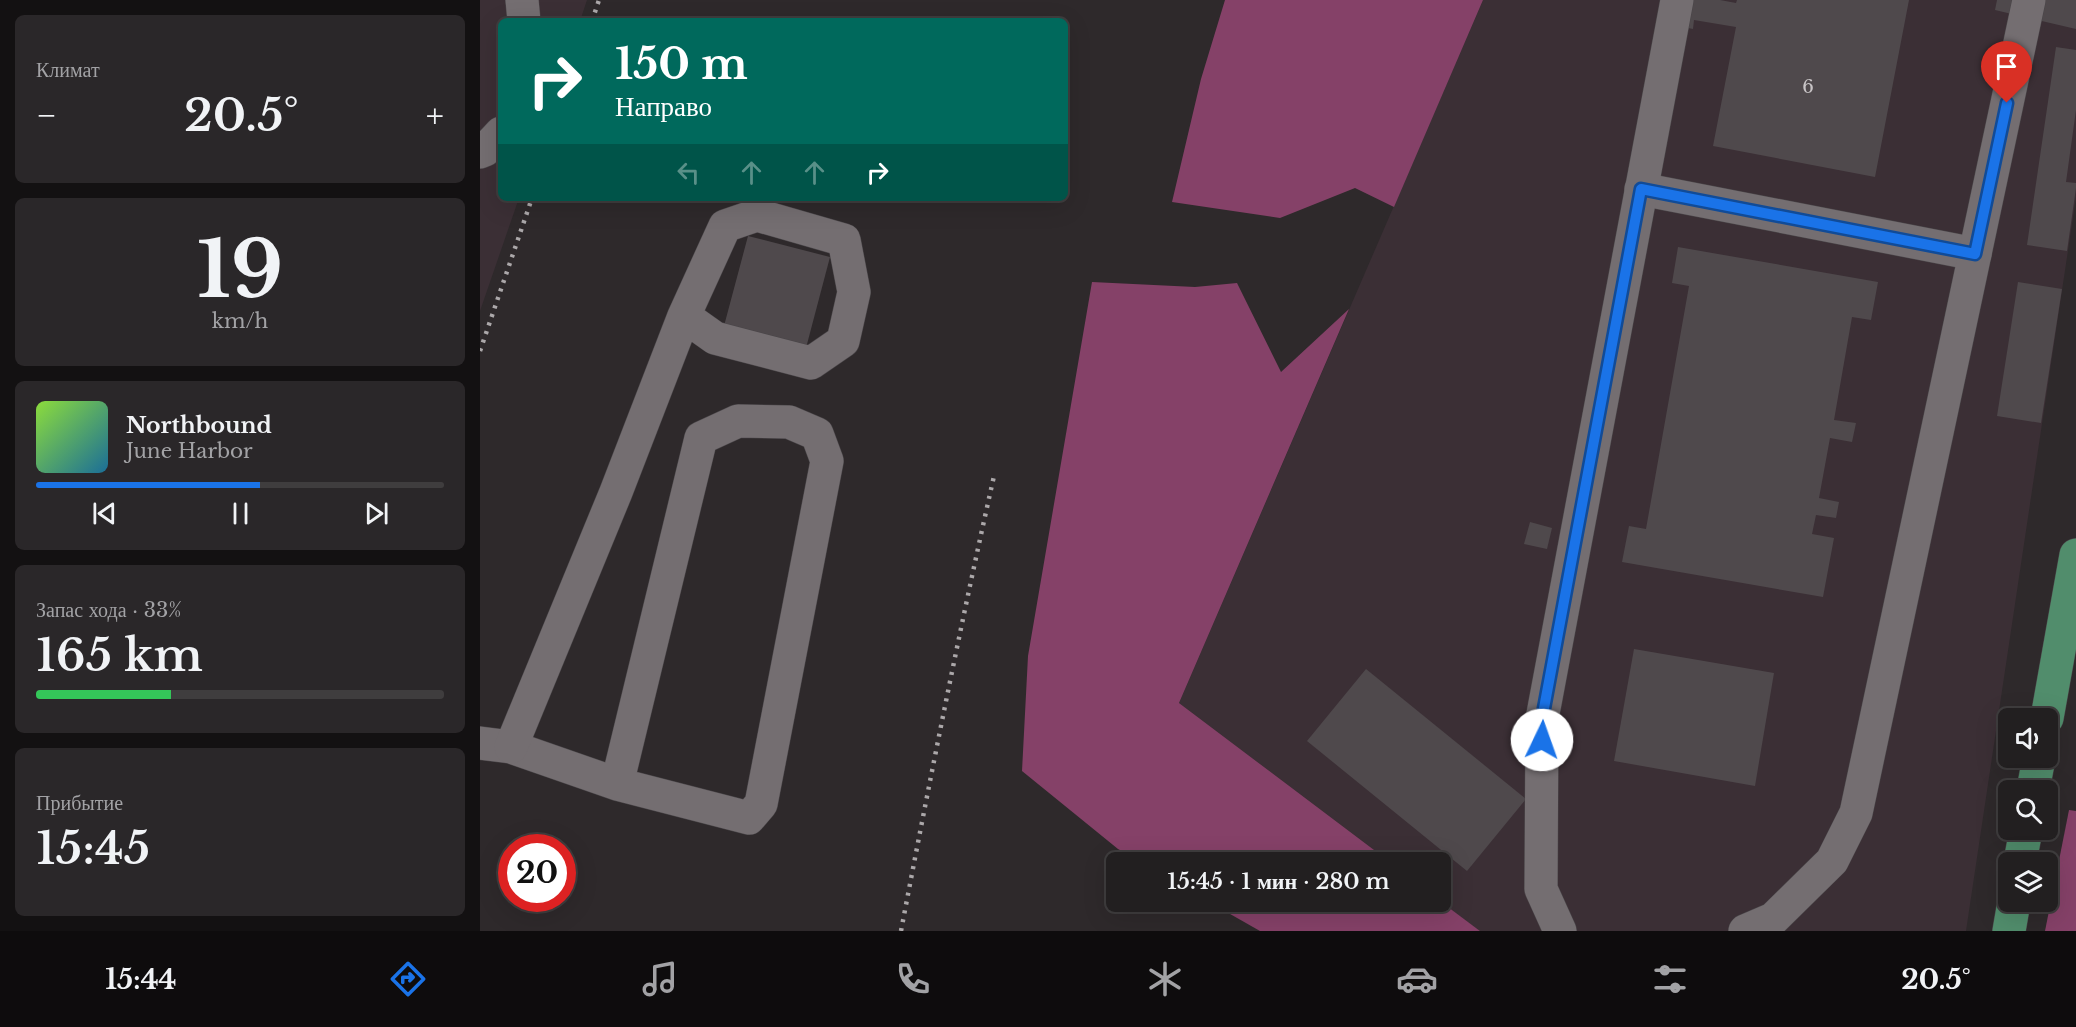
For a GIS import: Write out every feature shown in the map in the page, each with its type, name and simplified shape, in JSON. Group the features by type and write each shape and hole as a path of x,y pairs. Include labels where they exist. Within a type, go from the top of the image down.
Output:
{"main road":[{"path":"2049,708 2076,555"},
{"path":"2009,931 2012,912"}],"lane":[{"path":"522,0 524,18"},
{"path":"1560,931 1541,889 1542,719 1677,0"},
{"path":"1745,931 1773,919 1832,861 1856,813 2029,0"},
{"path":"480,152 498,136"},
{"path":"1641,189 1975,254"},
{"path":"617,784 701,438 738,421 789,422 817,434 827,461 761,804 748,818 617,784 496,745 616,492 684,316 725,226 757,215 844,240 854,292 843,340 811,363 716,338 684,316"}],"shaded area":[{"path":"480,0 587,0 581,18 498,18 498,201 518,201 480,311"},
{"path":"1225,0 1483,0 1394,207 1355,188 1280,218 1172,202 1201,79"},
{"path":"1483,0 2076,0 2076,197 1966,931 1480,931 1451,909 1451,852 1377,852 1179,703"},
{"path":"1092,282 1195,287 1237,283 1281,372 1349,309 1179,703 1377,852 1124,852 1118,849 1022,771 1028,656"},
{"path":"2069,810 2076,811 2076,931 2045,931 2049,912 2058,912 2058,865"},
{"path":"1451,909 1480,931 1260,931 1227,912 1451,912"}],"building":[{"path":"1688,0 1720,0 1736,3 1737,0 1909,0 1875,177 1713,146 1736,27 1694,20 1693,29 1683,27"},
{"path":"1997,0 2076,0 2076,29 1995,10"},
{"path":"2056,47 2076,50 2076,110 2066,182 2076,183 2076,188 2067,251 2027,245"},
{"path":"748,236 830,257 806,348 724,326"},
{"path":"1678,247 1878,282 1871,320 1852,317 1834,420 1856,423 1852,442 1830,438 1819,498 1839,502 1836,518 1816,515 1812,534 1834,538 1823,597 1622,562 1629,526 1646,529 1689,286 1672,283"},
{"path":"2018,282 2062,289 2041,423 1997,416"},
{"path":"1530,522 1552,528 1547,549 1524,544"},
{"path":"1634,649 1774,673 1755,786 1614,761"},
{"path":"1366,669 1526,799 1467,871 1451,858 1451,852 1444,852 1307,741"}],"railway":[{"path":"593,18 599,0"},
{"path":"480,351 531,201"},
{"path":"901,931 969,589 994,476"}],"route":[{"path":"1542,740 1542,719 1641,189 1975,254 2007,103"}]}
